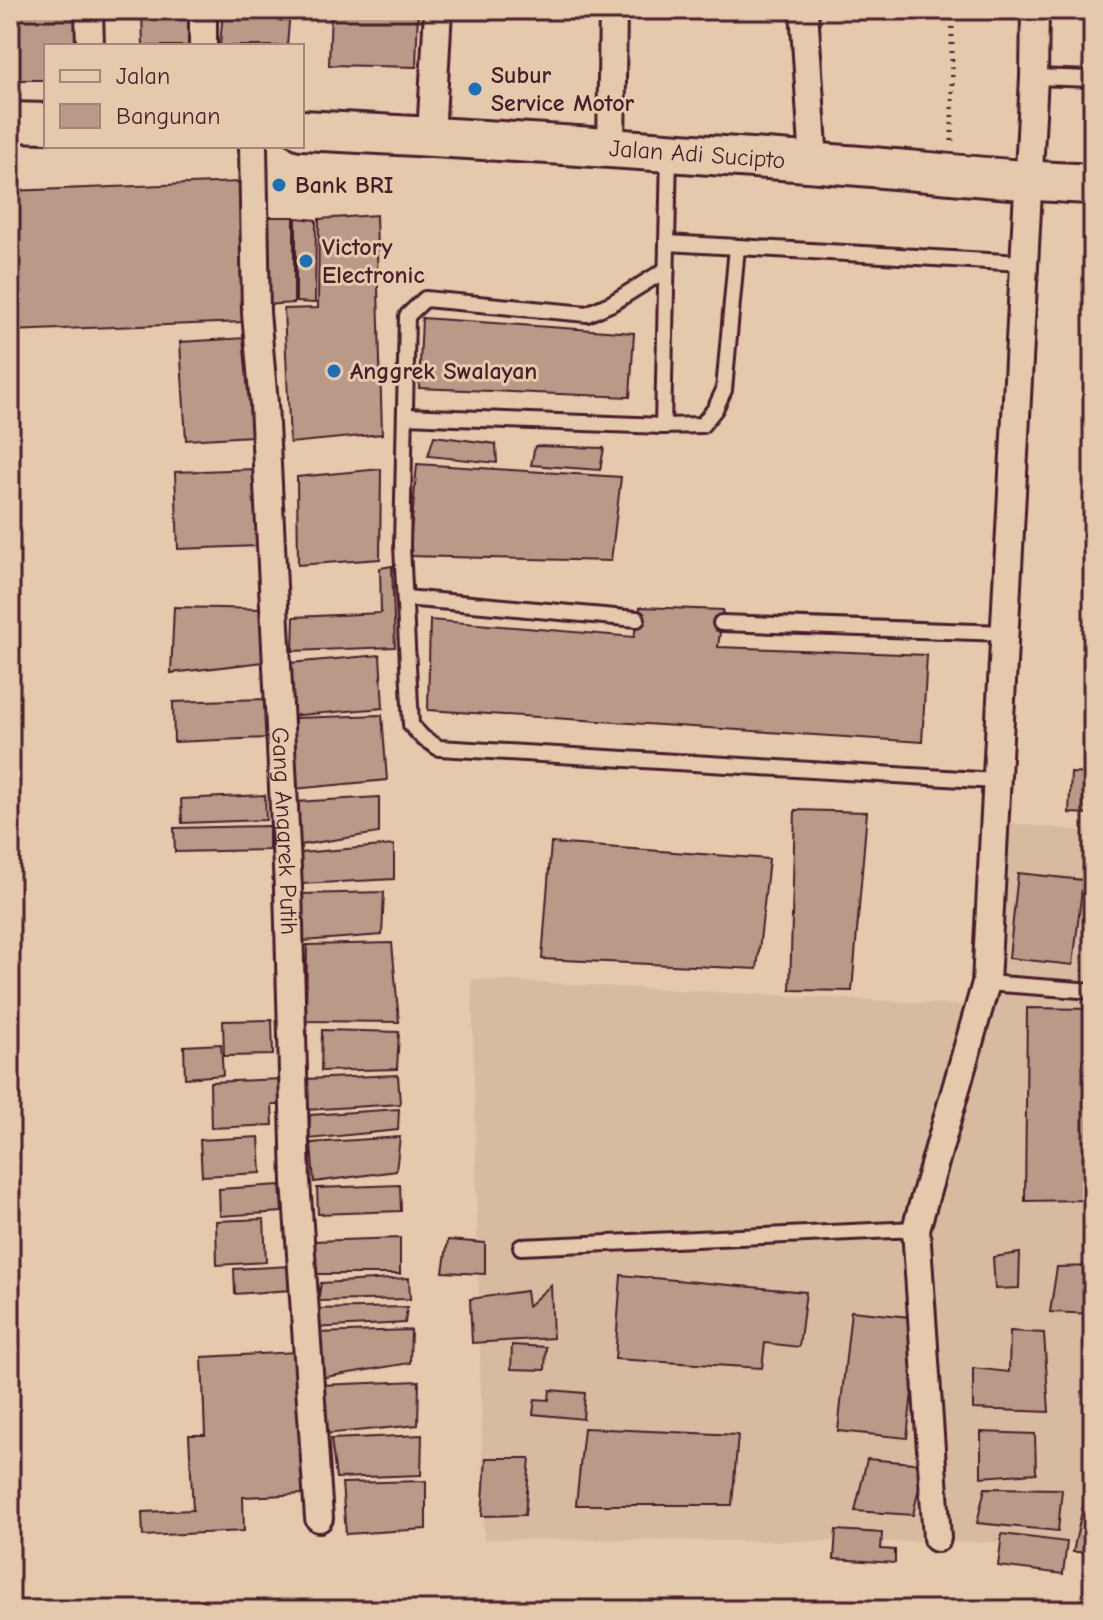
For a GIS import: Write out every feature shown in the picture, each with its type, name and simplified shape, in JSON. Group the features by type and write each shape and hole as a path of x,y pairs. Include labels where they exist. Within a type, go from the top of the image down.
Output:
{"main road":[{"path":"10,122 44,123"},
{"name":"Jalan Adi Sucipto","path":"304,130 611,148 952,173 1027,182 1093,184"}],"street":[{"path":"89,10 90,44"},
{"path":"203,10 203,44"},
{"path":"431,136 438,10"},
{"path":"611,148 613,10"},
{"path":"804,10 814,163"},
{"path":"937,1538 916,1229 986,983 1035,10"},
{"name":"Gang Anggrek Putih","path":"253,148 256,313 264,404 288,888 296,1181 319,1518"}],"lane":[{"path":"1034,77 1093,79"},
{"path":"663,426 669,152"},
{"path":"667,243 1023,263"},
{"path":"405,416 702,425 715,409 724,390 737,247"},
{"path":"667,269 612,303 587,314 425,299 407,316 402,546 411,725 423,738 439,748 996,781"},
{"path":"405,598 637,619"},
{"path":"721,623 1004,633"},
{"path":"986,983 1093,991"},
{"path":"521,1247 916,1229"}],"path":[{"path":"952,10 952,173"}],"shaded area":[{"path":"994,821 1093,832 1093,1543 484,1539 472,979 979,1006"}],"building":[{"path":"15,10 76,10 76,44 44,44 44,80 15,80"},
{"path":"142,10 190,10 191,44 143,44"},
{"path":"223,10 290,10 287,44 220,44"},
{"path":"331,10 418,10 416,67 329,65"},
{"path":"240,182 244,322 10,331 10,191"},
{"name":"Anggrek Swalayan","path":"376,215 382,434 290,443 284,309 318,308 319,219"},
{"path":"262,217 294,217 294,303 264,305"},
{"name":"Victory Electronic","path":"296,218 316,220 315,303 296,302"},
{"path":"422,318 634,333 630,397 419,388"},
{"path":"246,338 252,436 186,440 180,342"},
{"path":"434,436 496,444 497,463 428,456"},
{"path":"535,446 604,448 600,470 531,465"},
{"path":"417,464 621,477 611,561 409,556"},
{"path":"255,469 257,546 178,549 175,472"},
{"path":"381,469 380,559 298,565 297,477"},
{"path":"392,566 395,647 293,651 294,617 381,613 380,568"},
{"path":"174,607 264,609 263,662 171,673"},
{"path":"640,607 723,610 718,647 927,655 922,742 428,710 430,620 634,637"},
{"path":"380,655 383,708 288,716 290,663"},
{"path":"266,699 267,738 174,742 173,702"},
{"path":"382,715 387,780 294,789 295,718"},
{"path":"1071,773 1093,774 1093,814 1069,813"},
{"path":"265,795 266,820 182,823 181,799"},
{"path":"379,797 379,833 300,845 295,802"},
{"path":"795,810 867,812 852,991 790,990"},
{"path":"269,826 269,850 175,852 174,828"},
{"path":"551,843 769,859 757,969 542,959"},
{"path":"394,845 394,879 302,884 300,853"},
{"path":"1018,873 1083,880 1073,965 1009,958"},
{"path":"1089,876 1093,877 1093,929 1085,929"},
{"path":"384,892 382,935 303,941 301,894"},
{"path":"392,943 399,1022 306,1021 307,945"},
{"path":"1027,1008 1093,1009 1086,1200 1025,1201"},
{"path":"272,1020 273,1055 224,1056 223,1021"},
{"path":"322,1030 399,1032 397,1069 321,1071"},
{"path":"221,1044 223,1075 185,1078 184,1046"},
{"path":"398,1075 400,1104 306,1110 306,1079"},
{"path":"282,1079 283,1105 272,1105 273,1125 211,1128 210,1082"},
{"path":"399,1109 398,1130 309,1139 310,1115"},
{"path":"259,1137 261,1173 202,1176 200,1140"},
{"path":"400,1137 396,1171 314,1182 311,1143"},
{"path":"280,1185 282,1212 220,1216 219,1189"},
{"path":"400,1185 401,1211 318,1214 317,1188"},
{"path":"264,1219 266,1262 217,1265 216,1221"},
{"path":"400,1238 400,1274 316,1274 313,1241"},
{"path":"448,1240 485,1243 485,1274 443,1272"},
{"path":"1020,1253 1019,1288 995,1289 993,1257"},
{"path":"290,1266 291,1290 235,1294 234,1269"},
{"path":"1093,1266 1093,1314 1050,1312 1057,1267"},
{"path":"621,1275 806,1292 799,1347 765,1343 762,1368 615,1359"},
{"path":"409,1278 410,1299 318,1301 321,1283"},
{"path":"551,1285 553,1338 472,1343 470,1299 526,1291 528,1306"},
{"path":"407,1307 405,1323 313,1328 314,1309"},
{"path":"851,1311 920,1318 907,1438 838,1431"},
{"path":"411,1330 410,1363 319,1378 316,1333"},
{"path":"1010,1331 1044,1333 1049,1412 973,1409 973,1368 1009,1372"},
{"path":"512,1345 546,1347 545,1370 511,1369"},
{"path":"296,1352 303,1494 243,1497 244,1531 143,1536 142,1512 193,1510 189,1435 205,1435 202,1357"},
{"path":"419,1381 418,1425 324,1434 320,1385"},
{"path":"550,1390 585,1393 583,1419 533,1414 535,1399 549,1400"},
{"path":"584,1428 738,1435 732,1505 576,1505"},
{"path":"981,1432 1035,1434 1036,1473 981,1477"},
{"path":"422,1435 421,1475 336,1478 331,1439"},
{"path":"486,1458 530,1458 525,1515 482,1516"},
{"path":"867,1459 924,1464 913,1515 855,1511"},
{"path":"1090,1474 1093,1474 1093,1552 1073,1552"},
{"path":"426,1481 426,1529 346,1534 342,1483"},
{"path":"985,1488 1062,1489 1058,1531 977,1523"},
{"path":"836,1530 882,1533 881,1549 895,1550 895,1563 834,1559"},
{"path":"1002,1534 1067,1542 1063,1574 998,1566"}],"place":[{"name":"Subur Service Motor","path":"475,89"},
{"name":"Bank BRI","path":"279,185"},
{"name":"Victory Electronic","path":"306,261"},
{"name":"Anggrek Swalayan","path":"334,371"}]}
